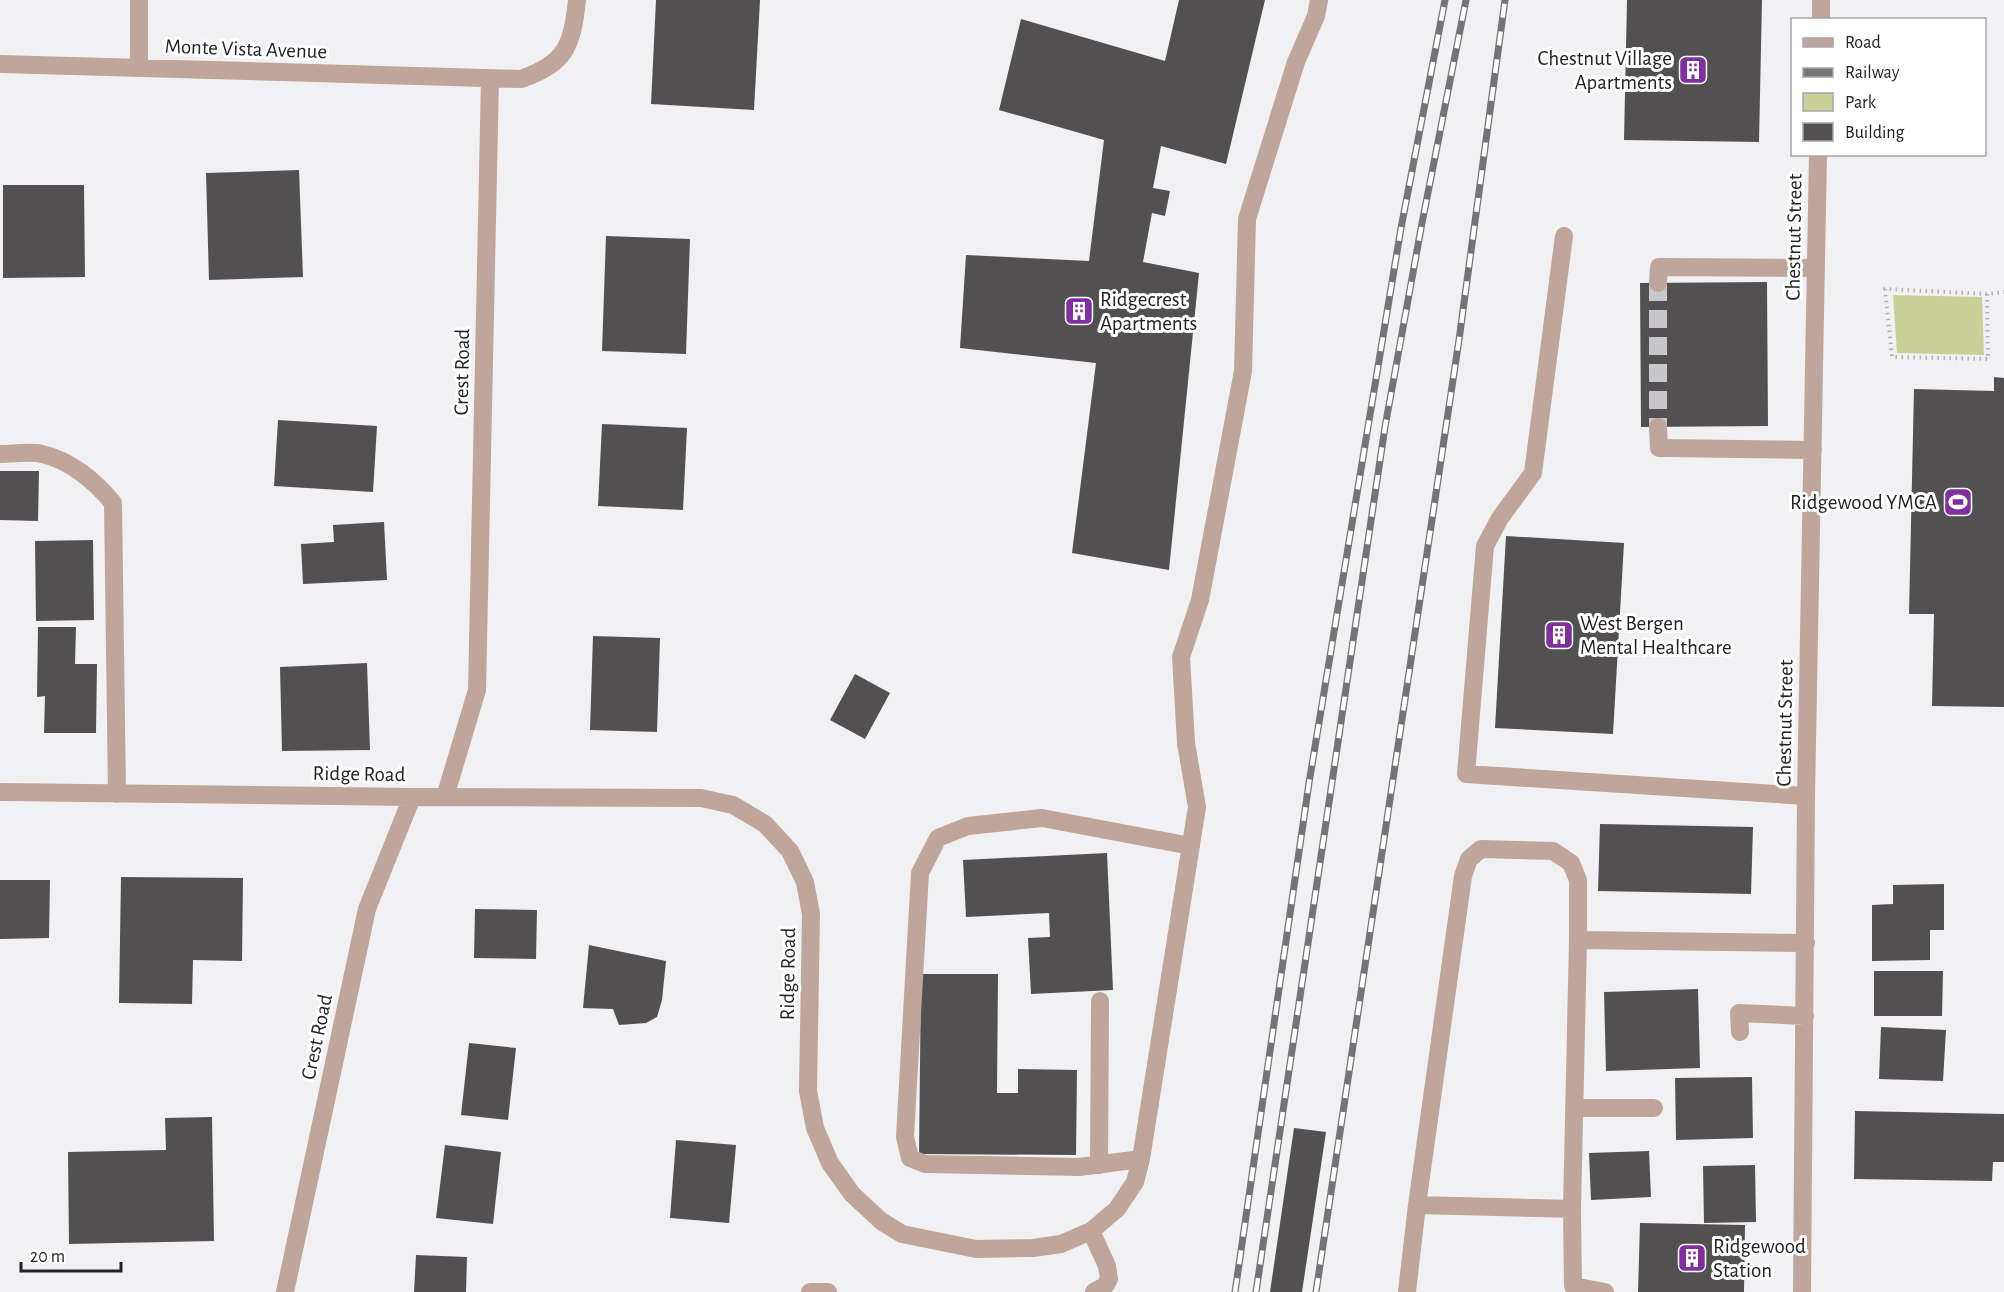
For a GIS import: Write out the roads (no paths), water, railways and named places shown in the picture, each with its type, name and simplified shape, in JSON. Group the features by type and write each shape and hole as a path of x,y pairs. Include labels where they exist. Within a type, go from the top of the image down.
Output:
{"street":[{"path":"139,0 139,68"},
{"path":"490,79 521,79 541,72 560,57 573,35 577,0"},
{"name":"Ridge Road","path":"0,792 445,798 701,798 733,805 765,824 790,851 805,882 811,914 808,1091 815,1128 830,1162 852,1194 882,1221 902,1234 976,1249 1033,1248 1061,1244 1091,1231 1118,1209 1135,1182 1141,1159 1197,807 1186,743 1181,657 1200,600 1243,371 1247,219 1296,62 1316,16 1319,0"},
{"path":"1821,0 1821,18"},
{"name":"Monte Vista Avenue","path":"0,64 490,79"},
{"name":"Crest Road","path":"445,798 477,690 490,79"},
{"name":"Chestnut Street","path":"1802,1292 1806,796 1818,156"},
{"path":"1564,236 1533,473 1500,518 1485,546 1466,774 1806,796"},
{"path":"1658,275 1816,268"},
{"path":"1658,427 1659,448 1813,450"},
{"path":"0,454 41,453 67,464 100,486 114,503 117,794"},
{"name":"Crest Road","path":"285,1292 367,909 412,797"},
{"path":"1141,1159 1079,1167 925,1164 910,1158 905,1137 920,873 938,838 968,826 1042,818 1191,846"},
{"path":"1407,1292 1463,876 1469,859 1480,849 1553,851 1571,862 1578,880 1572,1209 1573,1286 1605,1292"},
{"path":"1578,932 1806,943"},
{"path":"1099,1165 1100,1001"},
{"path":"1740,1032 1739,1013 1805,1016"},
{"path":"1575,1108 1654,1108"},
{"path":"1417,1205 1572,1209"},
{"path":"1091,1231 1107,1266 1109,1279 1105,1286 1094,1292"},
{"path":"810,1292 828,1292"}],"tunnel":[{"path":"1658,283 1658,427"}],"railway":[{"path":"1235,1292 1309,783 1401,228 1445,0"},
{"path":"1256,1292 1385,427 1466,0"},
{"path":"1316,1292 1459,340 1505,0"}],"place":[{"name":"Chestnut Village Apartments","path":"1693,70"},
{"name":"Ridgecrest Apartments","path":"1079,311"},
{"name":"Ridgewood YMCA","path":"1958,502"},
{"name":"West Bergen Mental Healthcare","path":"1559,635"},
{"name":"Ridgewood Station","path":"1692,1258"}]}
